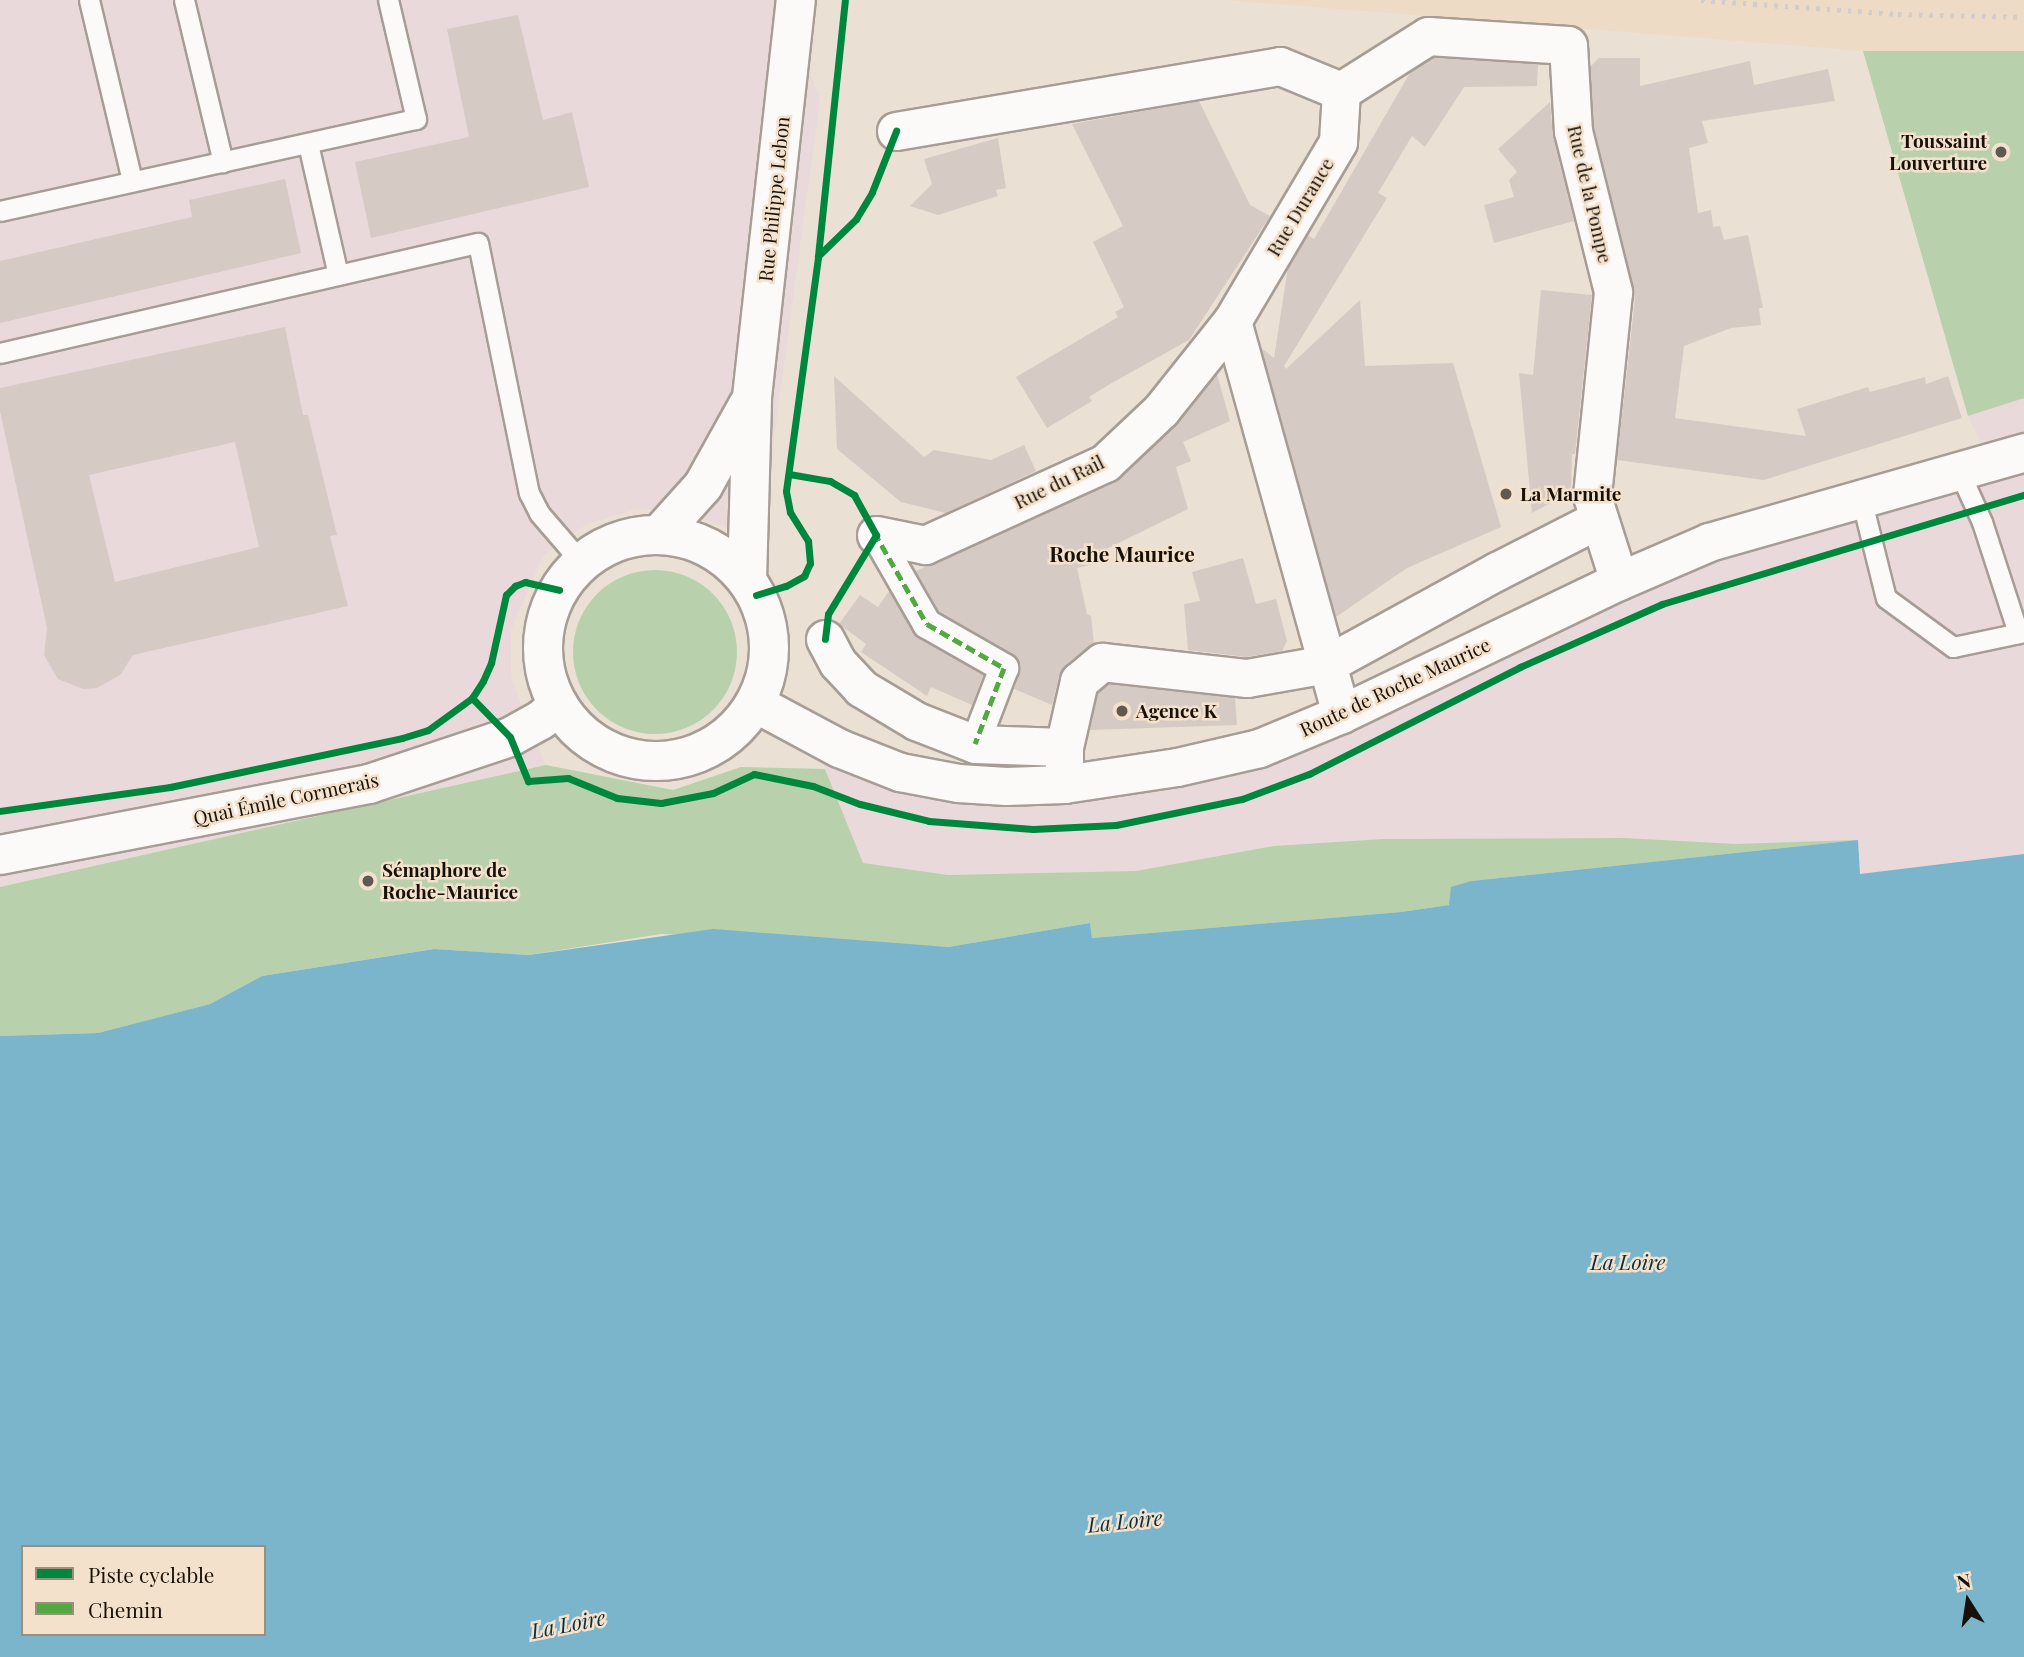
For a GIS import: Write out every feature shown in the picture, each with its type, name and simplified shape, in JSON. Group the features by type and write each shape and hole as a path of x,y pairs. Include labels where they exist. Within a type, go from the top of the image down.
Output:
{"main road":[{"name":"Rue Philippe Lebon","path":"747,580 752,397 796,0"},
{"name":"Rue Philippe Lebon","path":"659,535 703,486 752,397"},
{"path":"659,535 682,538 705,546 727,561 747,580 765,616 769,638 764,682 755,703 735,728 709,748 690,756 646,761 605,749 571,723 558,705 544,668 545,627 559,590 582,564 612,544 659,535"},
{"name":"Quai Émile Cormerais","path":"0,855 369,784 510,737 541,720 558,705"}],"street":[{"name":"Rue de la Pompe","path":"1341,91 1428,36 1568,45 1573,131 1613,292 1592,496 1619,581"},
{"path":"896,131 1280,66 1341,91"},
{"name":"Rue Durance","path":"1232,321 1338,142 1341,91"},
{"path":"1232,321 1341,714"},
{"name":"Rue du Rail","path":"876,535 925,544 1105,463 1161,410 1232,321"},
{"name":"Route de Roche Maurice","path":"755,703 839,748 900,772 958,783 1064,785 1177,767 1259,748 1341,714 1619,581 1709,542 2024,452"},
{"path":"1064,785 1064,747 1079,681 1102,662 1247,678 1327,664 1598,519"},
{"path":"876,535 927,624 1004,668 975,744"},
{"path":"825,639 838,663 861,688 916,721 975,744 1064,747"}],"lane":[{"path":"89,0 132,181"},
{"path":"184,0 223,162"},
{"path":"0,211 416,119 388,0"},
{"path":"308,144 338,275"},
{"path":"0,353 478,243 529,493 539,513 582,564"},
{"path":"1861,498 1886,598 1954,647 2021,632 1982,522 1959,471"}],"shaded area":[{"path":"0,0 782,0 820,99 759,549 734,530 686,513 637,509 587,524 543,556 511,630 511,678 546,765 0,887"},
{"path":"1225,0 2024,0 2024,51 1863,51"},
{"path":"2024,398 2024,854 1860,874 1858,841 1736,844 1625,838 1383,839 1274,846 1136,871 948,875 863,864 815,742 1024,799 1236,759 1598,594 1989,462 1968,416"}],"green space":[{"path":"1863,51 2024,51 2024,398 1968,416"},
{"path":"655,570 686,577 713,594 730,621 737,652 730,683 713,710 686,727 655,734 624,727 597,710 580,683 573,652 580,621 597,594 624,577"},
{"path":"546,765 673,790 741,767 825,769 863,863 948,875 1136,871 1274,846 1383,839 1625,838 1736,844 1858,840 1471,881 1449,905 1401,912 1092,938 1090,923 948,947 661,934 529,955 433,949 262,976 210,1004 98,1033 0,1036 0,887"}],"water":[{"name":"La Loire","path":"1858,840 1860,874 2024,854 2024,1657 0,1657 0,1036 98,1033 210,1004 262,976 434,949 529,955 713,929 948,947 1090,923 1092,938 1401,912 1449,905 1451,887 1471,881"}],"building":[{"path":"518,15 543,120 572,112 589,187 371,238 355,162 469,137 447,29"},
{"path":"1433,57 1538,64 1537,86 1464,87 1425,147 1412,136 1378,193 1387,198 1284,366 1286,369 1360,300 1365,366 1453,363 1501,527 1407,568 1336,617 1261,348 1274,358 1288,267 1307,235 1314,239 1411,71"},
{"path":"1599,58 1640,58 1640,86 1750,61 1754,85 1828,69 1835,101 1702,121 1708,143 1689,148 1698,213 1711,210 1713,227 1720,226 1724,240 1748,235 1763,308 1759,308 1761,325 1731,328 1684,346 1675,418 1806,436 1797,409 1868,387 1870,392 1925,377 1926,384 1948,376 1962,418 1764,480 1617,460 1635,299 1594,128 1590,67"},
{"path":"1199,101 1250,205 1270,216 1189,340 1089,397 1092,401 1047,428 1016,377 1118,317 1115,312 1124,307 1093,242 1123,226 1072,124"},
{"path":"1550,102 1553,136 1574,221 1494,243 1484,205 1514,197 1509,180 1517,172 1498,149"},
{"path":"998,138 1006,188 996,190 998,196 938,215 910,206 932,184 924,159"},
{"path":"285,179 301,253 0,323 0,261 192,217 189,200"},
{"path":"1541,290 1592,295 1575,454 1572,454 1571,492 1532,513 1519,373 1533,375"},
{"path":"285,327 303,415 308,415 337,535 330,536 348,606 133,655 120,675 97,688 83,689 58,679 44,655 47,628 0,411 0,388","holes":["235,442 259,547 115,582 89,475"]},
{"path":"1217,374 1230,421 1183,442 1191,461 1176,467 1188,509 1092,556 1094,564 1077,568 1087,614 1091,616 1094,643 1065,665 1059,676 1052,705 1014,689 1021,667 1018,658 939,612 916,571 1114,482 1176,425"},
{"path":"834,376 924,457 934,450 991,460 1024,445 1036,471 946,513 901,502 837,449"},
{"path":"1243,558 1256,604 1276,599 1287,641 1282,651 1246,657 1188,650 1184,604 1200,601 1192,572"},
{"path":"889,591 918,638 983,675 972,705 931,687 927,696 861,652 866,644 839,624 860,595 878,607"},
{"path":"1109,684 1235,698 1237,725 1090,730 1098,693"}],"railway":[{"path":"1701,0 1898,14 2024,17"}],"marked path":[{"path":"874,532 927,624 1004,668 975,744"}],"cycle path":[{"path":"756,595 786,586 804,576 810,563 808,541 790,512 786,491 818,256 845,0"},
{"path":"818,256 856,219 872,192 896,131"},
{"path":"789,474 830,481 854,495 876,535 828,614 825,639"},
{"path":"472,698 510,737 528,781 568,778 617,798 661,803 713,793 754,774 813,786 860,804 929,821 1033,829 1116,825 1242,799 1309,774 1520,667 1662,604 2024,495"},
{"path":"0,811 170,787 402,738 428,730 472,698 483,681 491,663 506,595 515,586 525,582 559,590"}],"place":[{"name":"Toussaint Louverture","path":"2001,152"},
{"name":"La Marmite","path":"1506,494"},
{"name":"Agence K","path":"1122,711"},
{"name":"Sémaphore de Roche-Maurice","path":"368,881"}],"district":[{"name":"Roche Maurice","path":"1122,553"}]}
